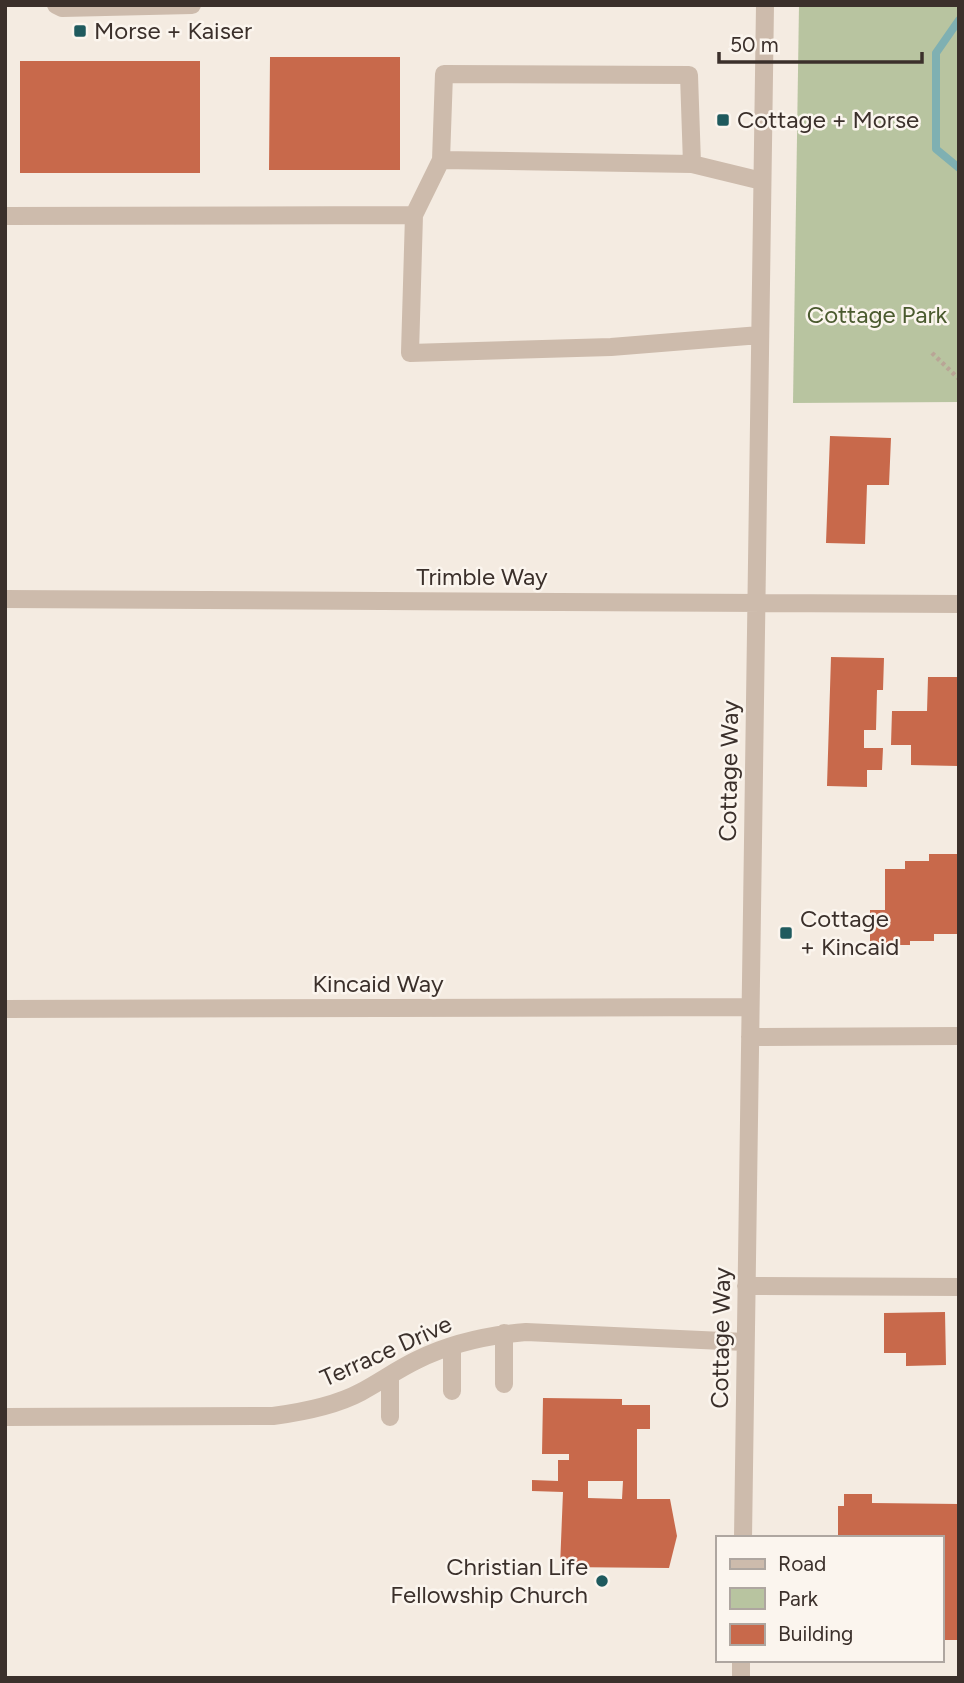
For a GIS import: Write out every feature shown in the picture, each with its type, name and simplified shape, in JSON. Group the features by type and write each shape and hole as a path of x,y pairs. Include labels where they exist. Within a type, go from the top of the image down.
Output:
{"street":[{"path":"56,5 62,8 192,5"},
{"name":"Cottage Way","path":"743,1536 765,5"},
{"path":"692,164 689,75 444,74 441,160 414,215 410,353 611,347 760,335"},
{"path":"441,160 692,164 762,181"},
{"path":"5,216 414,215"},
{"name":"Trimble Way","path":"5,599 959,604"},
{"name":"Kincaid Way","path":"5,1009 750,1007"},
{"path":"750,1037 959,1036"},
{"path":"746,1286 959,1287"},
{"path":"504,1333 504,1384"},
{"name":"Terrace Drive","path":"5,1417 273,1416 338,1402 417,1360 452,1346 504,1333 745,1342"},
{"path":"452,1346 452,1391"},
{"path":"390,1376 390,1416"}],"path":[{"path":"932,353 959,379"}],"green space":[{"name":"Cottage Park","path":"799,5 959,5 959,402 793,403"}],"building":[{"path":"270,57 400,57 400,170 269,170"},
{"path":"20,61 200,61 200,173 20,173"},
{"path":"830,436 891,438 889,485 867,485 865,544 826,543"},
{"path":"831,657 884,658 883,690 877,690 876,730 864,730 864,748 883,748 882,770 867,770 867,787 827,786"},
{"path":"928,677 959,677 958,766 911,765 911,745 891,745 892,711 927,711"},
{"path":"929,854 959,854 959,934 934,934 934,941 910,941 910,945 870,945 870,910 885,910 885,869 905,869 905,861 929,861"},
{"path":"945,1312 946,1365 906,1366 906,1353 884,1353 884,1313"},
{"path":"543,1398 622,1399 622,1405 650,1405 650,1429 637,1429 637,1499 670,1499 677,1536 669,1568 560,1567 563,1492 532,1491 532,1480 558,1481 558,1460 569,1460 569,1454 542,1454","holes":["588,1481 623,1481 622,1499 588,1498"]},
{"path":"844,1494 872,1494 872,1503 959,1504 959,1640 943,1640 943,1536 838,1536 838,1506 844,1506"}],"waterway":[{"path":"959,20 936,53 936,149 959,168"}],"place":[{"name":"Morse + Kaiser","path":"80,31"},
{"name":"Cottage + Morse","path":"723,120"},
{"name":"Cottage + Kincaid","path":"786,933"},
{"name":"Christian Life Fellowship Church","path":"602,1581"}]}
